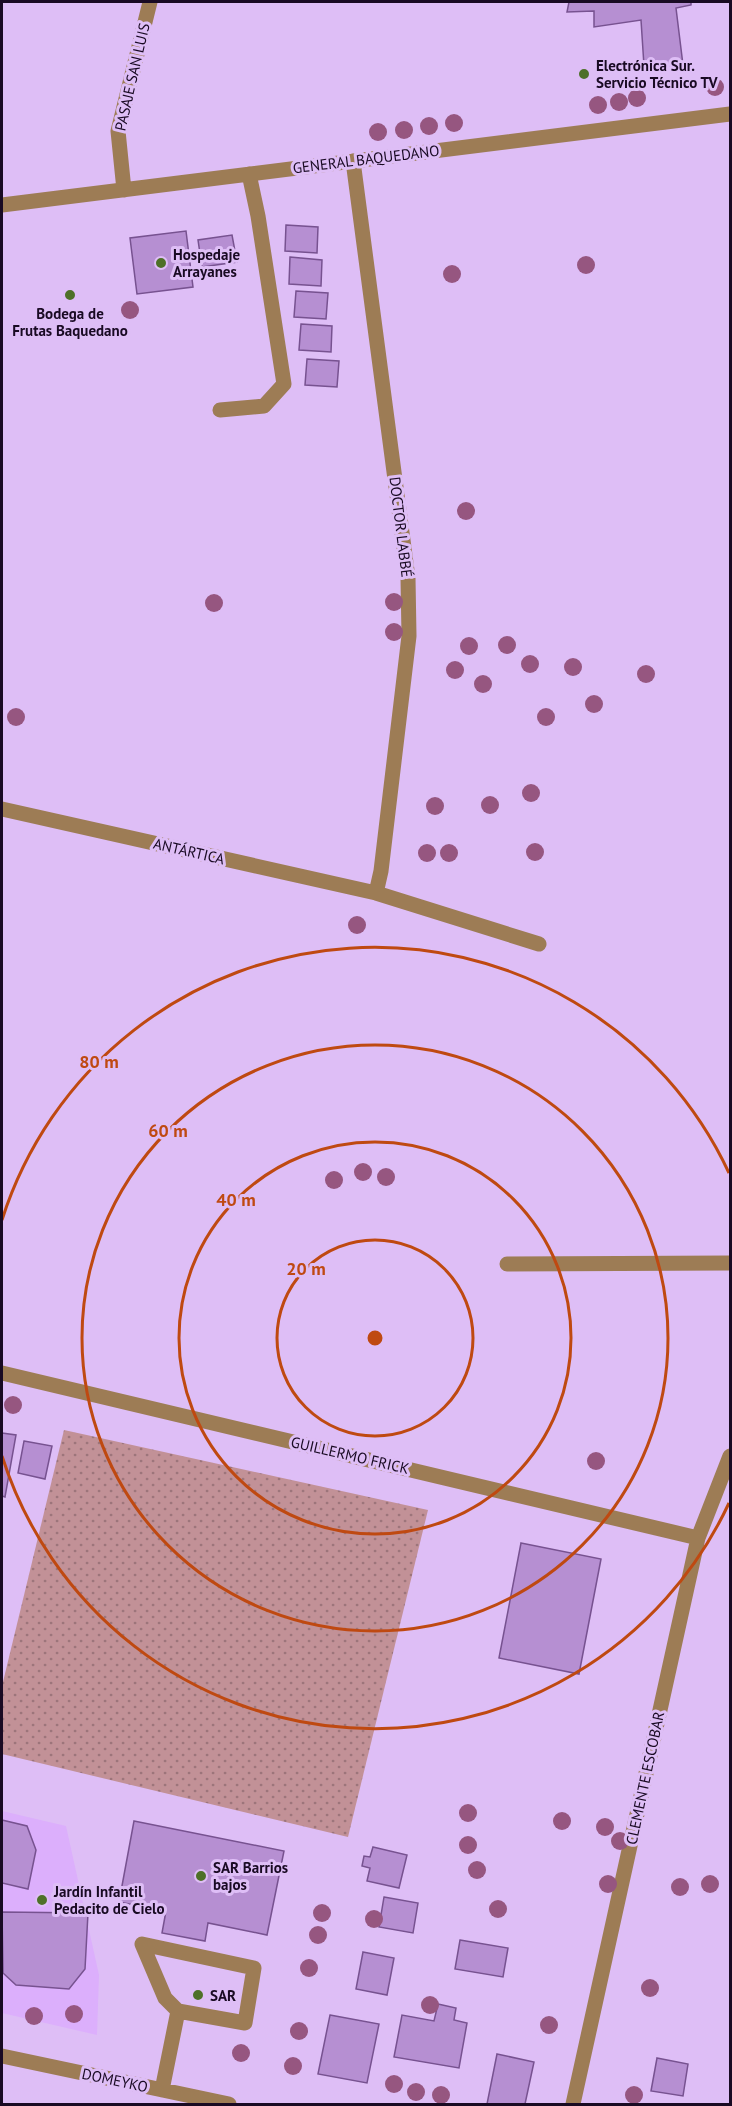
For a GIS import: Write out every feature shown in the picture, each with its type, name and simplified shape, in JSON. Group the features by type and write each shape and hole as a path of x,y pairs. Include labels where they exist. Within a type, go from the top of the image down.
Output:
{"street":[{"name":"PASAJE SAN LUIS","path":"124,190 118,131 150,2"},
{"name":"GENERAL BAQUEDANO","path":"2,205 730,114"},
{"name":"DOCTOR LABBÉ","path":"353,161 408,578 409,636 381,871 376,893"},
{"path":"220,410 264,406 284,384 258,216 249,174"},
{"name":"ANTÁRTICA","path":"2,809 376,893 539,944"},
{"path":"507,1264 730,1263"},
{"name":"GUILLERMO FRICK","path":"2,1373 698,1539"},
{"name":"CLEMENTE ESCOBAR","path":"573,2104 698,1539 730,1456"},
{"path":"142,1944 254,1968 245,2023 178,2011 165,1998 142,1944"},
{"path":"162,2090 178,2011"},
{"name":"DOMEYKO","path":"2,2056 230,2104"}],"shaded area":[{"path":"64,1430 428,1510 348,1837 2,1754 2,1686"},
{"name":"Jardín Infantil Pedacito de Cielo","path":"2,1811 66,1826 99,1975 97,2035 2,2013"}],"building":[{"path":"569,2 691,2 691,5 676,8 683,65 644,66 641,20 594,27 594,11 567,12"},
{"path":"286,225 318,227 317,253 285,251"},
{"name":"Hospedaje Arrayanes","path":"186,231 193,287 137,294 130,238"},
{"path":"232,235 237,262 202,267 198,240"},
{"path":"290,257 322,260 321,286 289,284"},
{"path":"296,291 328,293 326,319 294,317"},
{"path":"301,324 332,326 331,352 299,350"},
{"path":"307,359 339,361 337,387 305,385"},
{"path":"2,1433 16,1435 5,1497 2,1496"},
{"path":"24,1441 52,1446 45,1479 18,1473"},
{"path":"521,1543 601,1559 579,1674 499,1658"},
{"path":"2,1820 27,1826 36,1850 28,1889 2,1883"},
{"name":"SAR Barrios bajos","path":"134,1821 284,1851 267,1935 208,1923 205,1941 162,1933 166,1911 119,1902"},
{"path":"373,1847 407,1855 399,1888 367,1881 370,1868 362,1866 364,1856 370,1857"},
{"path":"384,1897 418,1903 413,1933 379,1927"},
{"path":"2,1912 88,1913 85,1969 69,1989 16,1985 3,1973"},
{"path":"460,1940 508,1948 503,1977 455,1969"},
{"path":"363,1952 394,1958 387,1995 356,1989"},
{"path":"438,2004 456,2008 454,2020 467,2023 459,2068 394,2057 402,2015 434,2021"},
{"path":"330,2015 379,2024 367,2083 318,2074"},
{"path":"497,2054 534,2062 525,2104 487,2104"},
{"path":"657,2058 688,2064 683,2096 651,2091"}],"place":[{"name":"Electrónica Sur. Servicio Técnico TV","path":"584,74"},
{"name":"Hospedaje Arrayanes","path":"161,263"},
{"name":"Bodega de Frutas Baquedano","path":"70,295"},
{"name":"SAR Barrios bajos","path":"201,1876"},
{"name":"Jardín Infantil Pedacito de Cielo","path":"42,1900"},
{"name":"SAR","path":"198,1995"}]}
